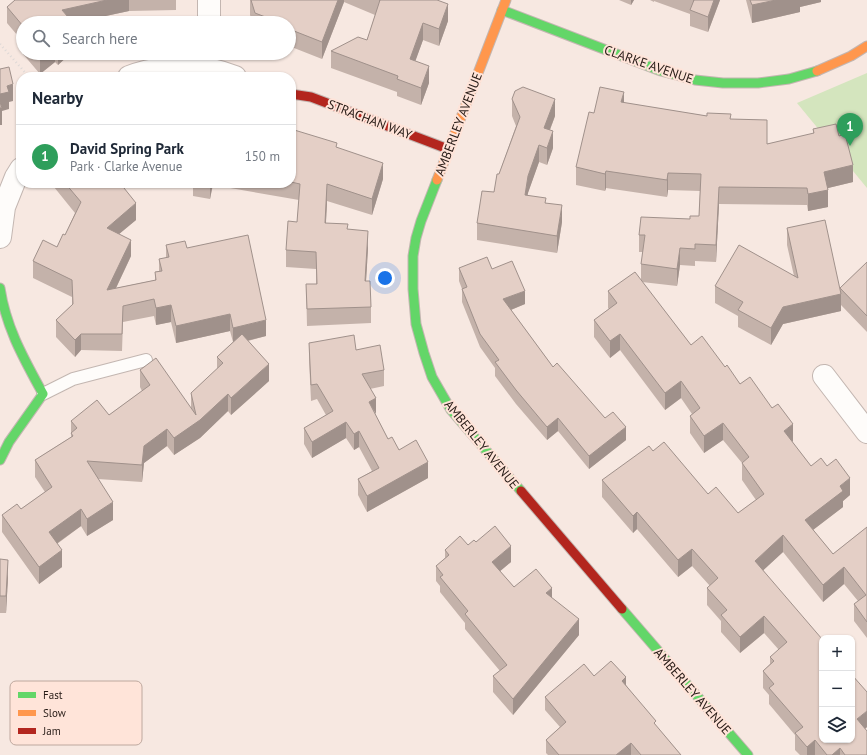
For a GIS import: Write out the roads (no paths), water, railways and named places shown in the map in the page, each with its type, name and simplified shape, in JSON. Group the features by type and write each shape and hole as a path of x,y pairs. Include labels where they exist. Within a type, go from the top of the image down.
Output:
{"street":[{"path":"209,0 209,16"},
{"name":"AMBERLEY AVENUE","path":"506,0 448,149 416,238 413,256 412,289 416,324 424,353 432,377 451,410 748,755"},
{"name":"CLARKE AVENUE","path":"502,10 661,71 694,80 723,84 758,83 789,79 822,69 851,56 867,46"},
{"path":"146,72 174,68 190,68 208,61 227,72"},
{"name":"STRACHAN WAY","path":"296,95 311,97 448,149"},
{"path":"0,237 2,207 16,177"},
{"path":"0,288 6,316 16,342 43,394 9,442 0,460"},
{"path":"824,376 867,432"}],"lane":[{"path":"43,394 73,379 146,360"}],"place":[{"name":"David Spring Park","path":"850,146"}]}
